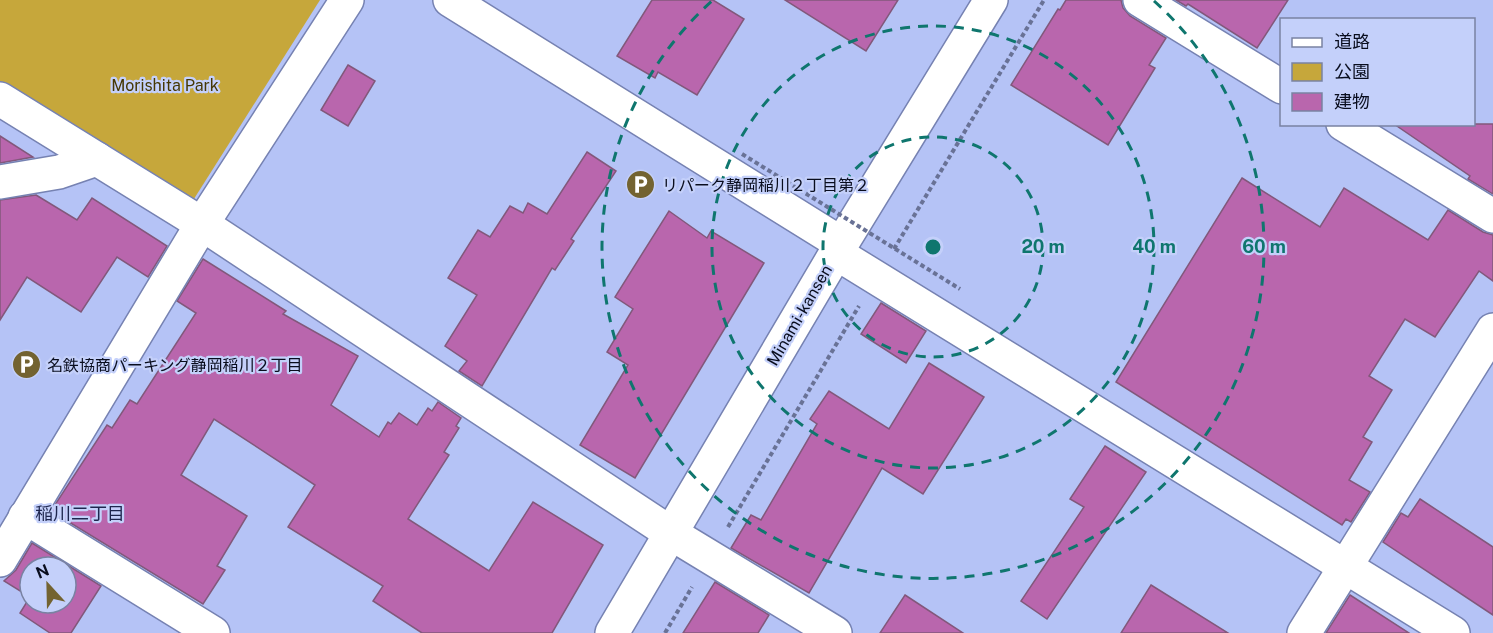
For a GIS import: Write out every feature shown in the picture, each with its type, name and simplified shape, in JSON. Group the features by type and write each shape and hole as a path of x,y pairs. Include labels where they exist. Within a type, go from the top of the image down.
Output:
{"street":[{"path":"0,560 202,224 347,0"},
{"path":"450,0 839,248 877,276 1453,633"},
{"name":"Minami-kansen","path":"612,633 839,248 992,0"},
{"path":"1140,0 1280,86"},
{"path":"0,99 202,224 672,534 835,633"},
{"path":"1346,126 1493,216"},
{"path":"0,182 58,172 97,159"},
{"path":"1304,633 1493,330"},
{"path":"25,517 213,633"}],"path":[{"path":"665,633 1044,0"},
{"path":"742,154 960,289"}],"green space":[{"name":"Morishita Park","path":"0,0 320,0 192,202 0,81"}],"building":[{"path":"652,0 713,0 744,19 697,95 658,72 655,78 617,56"},
{"path":"785,0 898,0 866,51"},
{"path":"1066,0 1121,0 1123,8 1130,16 1166,38 1149,65 1155,68 1108,145 1011,85 1058,9 1060,10"},
{"path":"1176,0 1288,0 1257,48 1188,4 1186,6"},
{"path":"348,65 375,81 348,126 321,110"},
{"path":"1493,124 1493,194 1468,179 1470,176 1397,126"},
{"path":"0,136 33,157 0,163"},
{"path":"587,152 616,171 571,239 574,241 555,270 552,268 482,386 459,371 467,361 445,346 477,295 448,278 478,230 490,237 510,206 523,213 528,203 547,214"},
{"path":"1242,178 1320,227 1344,188 1428,240 1448,210 1483,232 1493,235 1493,281 1479,271 1435,337 1405,319 1369,376 1392,390 1363,437 1372,442 1349,480 1370,492 1351,522 1346,519 1342,525 1116,382"},
{"path":"36,195 77,220 92,198 167,246 148,277 117,257 81,312 27,277 0,320 0,200"},
{"path":"669,211 707,238 711,231 764,263 635,478 580,445 628,365 607,352 633,309 615,297"},
{"path":"203,259 286,311 283,314 358,356 331,405 379,437 388,422 391,424 399,413 417,425 428,408 432,411 438,402 461,418 456,426 459,428 444,452 449,455 408,519 489,571 533,502 603,545 552,633 422,633 373,601 383,586 288,527 315,485 214,419 181,475 247,516 217,566 225,570 203,604 51,511 107,425 112,428 130,400 137,404 196,313 177,301"},
{"path":"881,303 926,331 906,363 861,334"},
{"path":"929,363 984,397 923,494 882,468 809,593 731,548 751,515 761,520 817,424 810,419 829,391 889,429"},
{"path":"1105,446 1146,472 1047,619 1021,601 1084,507 1070,499"},
{"path":"1420,499 1493,547 1493,615 1383,542 1401,513 1408,517"},
{"path":"32,543 51,555 25,555"},
{"path":"18,567 18,590 4,581 16,570"},
{"path":"78,572 101,586 71,633 50,633 23,615 78,615"},
{"path":"715,582 769,615 758,633 683,633"},
{"path":"1151,585 1228,633 1121,633"},
{"path":"905,595 963,633 880,633"},
{"path":"1350,595 1409,633 1326,633"}],"place":[{"name":"リパーク静岡稲川２丁目第２","path":"641,185"},
{"name":"名鉄協商パーキング静岡稲川２丁目","path":"26,365"}],"district":[{"name":"稲川二丁目","path":"80,514"}]}
